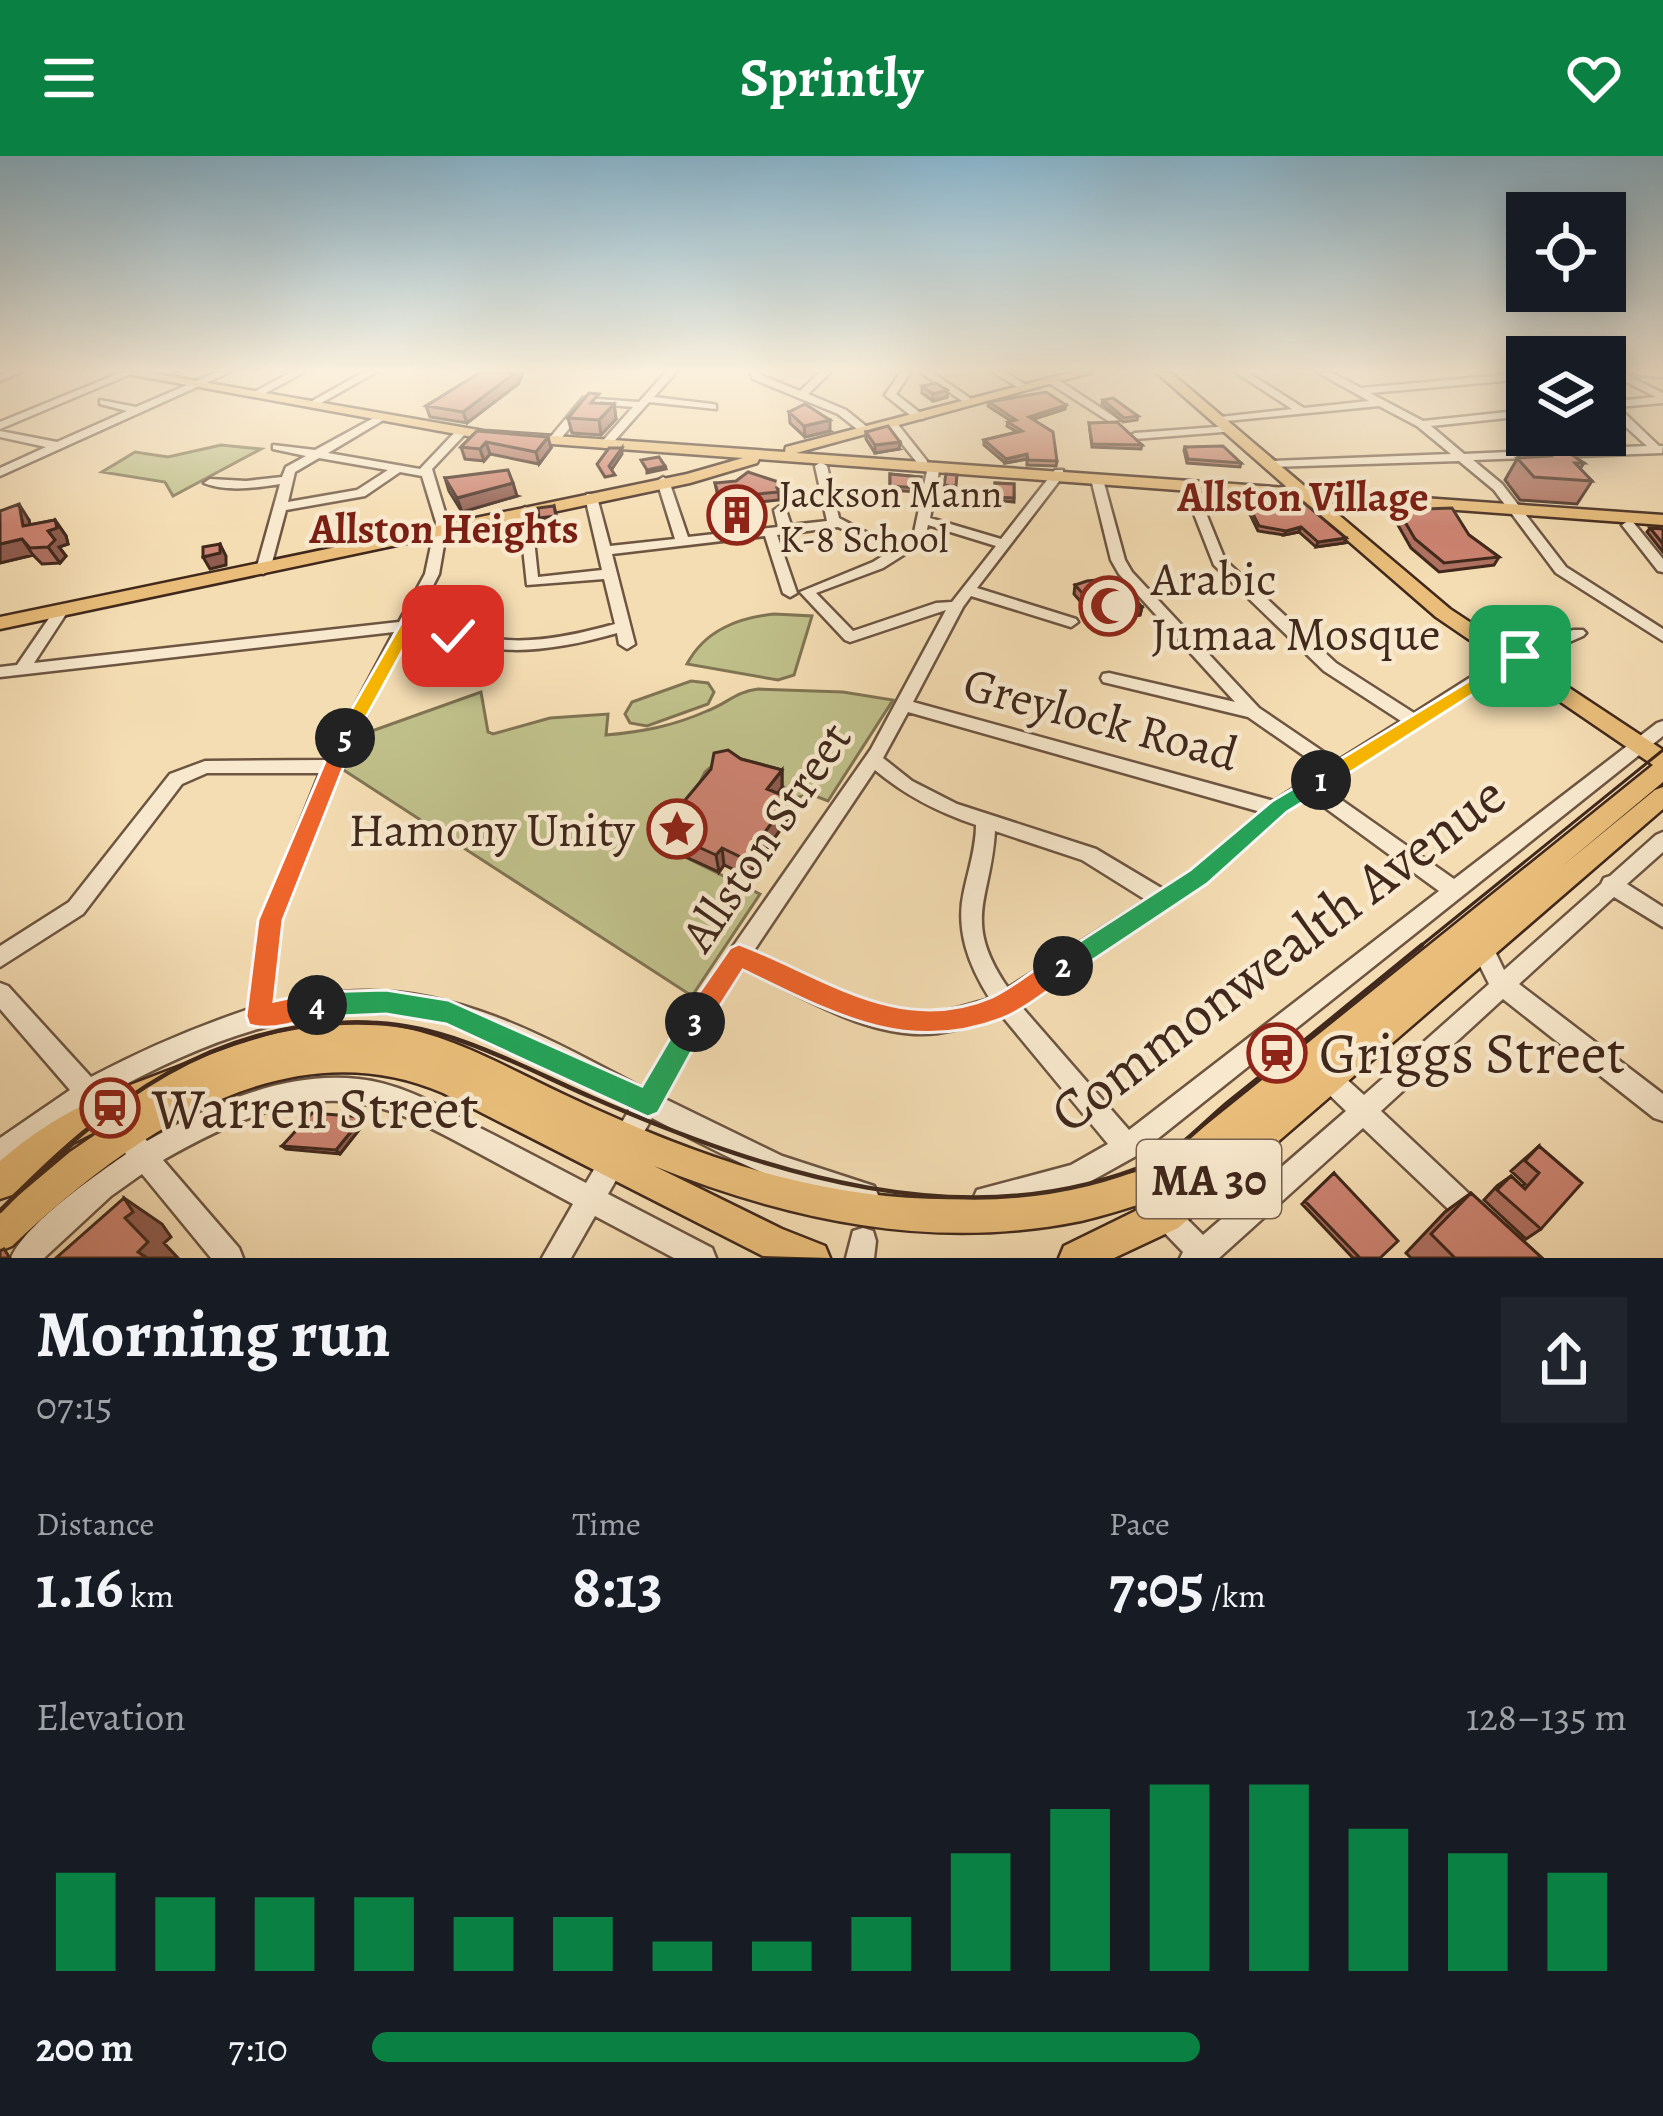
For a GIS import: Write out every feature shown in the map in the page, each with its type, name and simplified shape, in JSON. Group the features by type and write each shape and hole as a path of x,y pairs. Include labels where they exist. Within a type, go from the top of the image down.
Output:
{"main road":[{"path":"415,423 461,432 827,463"},
{"path":"663,482 892,424"},
{"path":"1226,424 1443,613 1663,765"},
{"path":"827,463 818,449 831,440"},
{"path":"696,452 752,460 928,467 1663,524"},
{"path":"0,620 263,570 752,460"},
{"path":"1058,477 1098,484 1304,496"},
{"path":"1518,513 1628,525 1663,524"},
{"name":"Commonwealth Avenue","path":"1076,1258 1166,1216 1319,1069 1663,765"},
{"name":"Commonwealth Avenue","path":"977,1247 1065,1231 1128,1203 1163,1180 1483,950 1663,796"},
{"name":"Commonwealth Avenue","path":"0,1183 60,1133 115,1123 245,1075 311,1060 366,1058 433,1074 861,1250 897,1246"},
{"name":"Commonwealth Avenue","path":"0,1234 115,1123"},
{"name":"Commonwealth Avenue","path":"618,1152 775,1244 813,1258"}],"street":[{"path":"0,472 108,423"},
{"path":"263,570 294,466 370,423"},
{"path":"554,440 568,423"},
{"path":"605,445 625,423"},
{"path":"856,423 866,431"},
{"path":"1135,436 1229,423"},
{"path":"1421,424 1427,423"},
{"path":"1629,423 1660,451"},
{"path":"892,424 928,467 924,520 919,539 872,568 807,592 845,636 855,637 962,598 1070,622"},
{"path":"1421,424 1493,482 1568,576 1663,636"},
{"path":"0,430 58,446"},
{"path":"424,473 461,432"},
{"path":"277,447 424,473"},
{"path":"1626,452 1660,451"},
{"path":"1272,465 1506,455"},
{"path":"1553,456 1576,473"},
{"path":"827,463 825,489 836,522"},
{"path":"280,507 361,493 396,470"},
{"path":"259,1016 266,934 332,766 429,582 442,523 424,473"},
{"name":"Allston Street","path":"556,1258 739,956 873,759 962,598 1058,477"},
{"path":"210,483 287,480"},
{"path":"663,482 683,542"},
{"path":"1098,484 1120,566 1253,712 1337,770"},
{"path":"1192,491 1220,562 1330,667 1414,721"},
{"path":"0,672 410,620 443,633 513,648 624,635 591,497"},
{"path":"780,510 778,531 790,593"},
{"path":"525,511 532,583 608,574"},
{"path":"924,520 1006,544"},
{"path":"603,551 836,522 868,537"},
{"path":"1628,525 1663,568"},
{"path":"22,669 54,612"},
{"path":"739,956 852,1010 892,1020 961,1019 1007,1003 1221,861 1276,809 1511,660 1578,633"},
{"path":"1109,678 1253,712"},
{"name":"Greylock Road","path":"904,704 1276,809"},
{"name":"Commonwealth Avenue","path":"25,1258 92,1195 115,1123 166,1052 259,1016 348,1002 419,1005 473,1020 847,1191 893,1200 973,1202 1029,1192 1075,1177 1126,1147 1663,727"},
{"path":"873,759 906,786 985,820 1090,854 1163,900"},
{"path":"0,958 76,908 176,778 205,767 332,766"},
{"path":"1310,787 1453,889"},
{"path":"985,820 985,848 970,917 977,957 1007,1003 1126,1147"},
{"path":"1166,1216 1201,1256 1663,840"},
{"path":"1611,884 1663,917"},
{"path":"1483,950 1502,985 1663,1108"},
{"path":"0,993 230,1258"},
{"path":"1319,1069 1488,1229"},
{"name":"Commonwealth Avenue","path":"0,1154 115,1123 215,1117 264,1101 364,1090 410,1104 702,1258"}],"green space":[{"path":"221,445 261,449 173,496 165,482 102,472 135,452 168,457"},
{"path":"774,614 812,616 794,675 778,680 687,664 713,634"},
{"path":"691,681 708,683 714,692 708,704 647,726 630,723 625,714 632,702"},
{"path":"758,689 843,692 893,700 828,801 810,794 792,799 783,786 712,766 705,772 674,835 685,847 687,858 760,894 692,996 342,769 355,737 481,692 488,732 493,734 550,718 608,714 606,735 670,724"}],"building":[{"path":"1010,423 1039,423 1053,432 1057,461 1028,460 1027,454 1006,459 984,440 1022,431"},
{"path":"1089,423 1119,423 1142,445 1092,444"},
{"path":"888,426 900,442 875,445 866,432"},
{"path":"477,431 548,437 536,452 486,442 480,449 461,447"},
{"path":"1223,446 1241,463 1188,459 1185,447"},
{"path":"609,448 622,448 609,466 615,475 605,477 597,464"},
{"path":"1574,456 1584,463 1575,463 1592,481 1534,477 1517,458"},
{"path":"659,457 665,466 647,470 641,460"},
{"path":"508,470 513,483 457,498 445,478"},
{"name":"Jackson Mann K-8 School","path":"748,472 791,486 747,495 754,517 725,520 715,483 736,481"},
{"path":"890,474 921,477 918,488 890,486"},
{"path":"946,474 957,475 956,486 944,485"},
{"path":"995,483 1014,484 1014,498 994,497"},
{"path":"1244,496 1303,502 1346,538 1318,542 1301,527 1286,531 1259,526"},
{"path":"19,504 23,526 55,520 57,528 48,531 55,540 48,547 30,548 22,539 0,544 0,511"},
{"path":"554,506 556,516 539,518 538,508"},
{"path":"1452,508 1469,535 1499,557 1444,563 1415,539 1398,510"},
{"path":"1650,528 1663,529 1663,544"},
{"path":"220,544 220,553 203,557 203,547"},
{"path":"1117,578 1142,607 1101,614 1075,585 1087,581"},
{"path":"728,750 741,759 782,770 767,789 790,798 745,859 722,848 716,855 683,840 694,827 671,817 711,769 714,753"},
{"path":"312,1113 363,1117 336,1150 282,1146"},
{"path":"1539,1146 1582,1183 1541,1229 1497,1190 1511,1176 1525,1189 1539,1173 1525,1161"},
{"path":"1334,1173 1398,1241 1380,1258 1360,1258 1305,1201"},
{"path":"1471,1193 1542,1258 1455,1258 1431,1234"},
{"path":"124,1198 133,1212 125,1218 148,1242 138,1252 147,1258 56,1258"}],"tram line":[{"path":"1418,948 1663,750"},
{"path":"0,1211 81,1135 168,1073 215,1050 319,1024 377,1023 433,1032 726,1150 868,1188 940,1196 1012,1196 1083,1185 1153,1162 1173,1150 1422,945"}],"place":[{"name":"Jackson Mann K-8 School","path":"737,515"},
{"name":"Arabic Jumaa Mosque","path":"1109,606"},
{"name":"Hamony Unity","path":"677,829"},
{"name":"Griggs Street","path":"1277,1053"},
{"name":"Warren Street","path":"110,1108"}],"district":[{"name":"Allston Village","path":"1303,496"},
{"name":"Allston Heights","path":"444,528"}],"route":[{"path":"453,636 414,614 344,741 266,934 259,1016 348,1002 419,1005 473,1020 648,1103 739,956 852,1010 892,1020 934,1023 997,1008 1221,861 1285,802 1520,656"}]}
